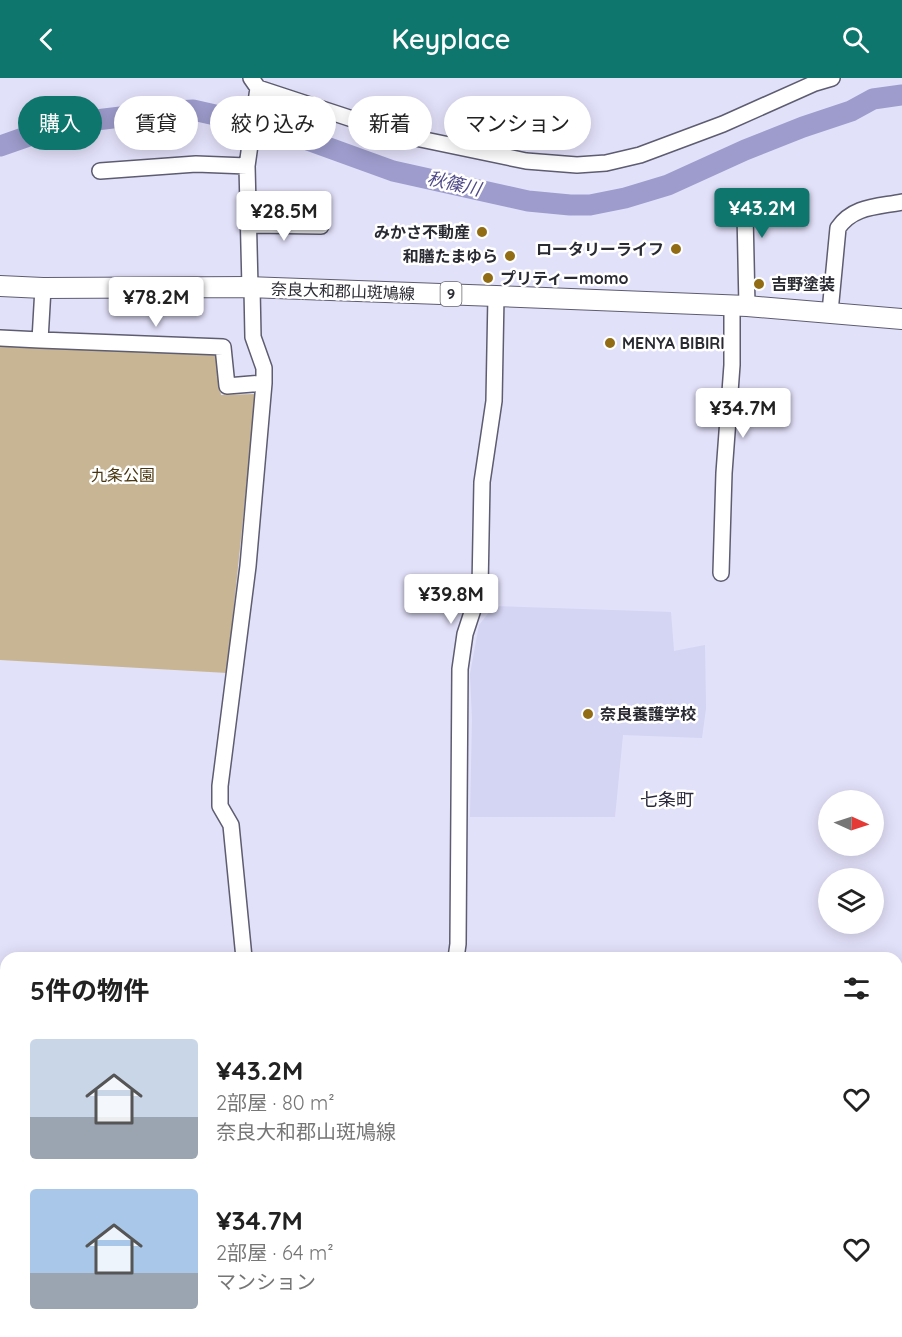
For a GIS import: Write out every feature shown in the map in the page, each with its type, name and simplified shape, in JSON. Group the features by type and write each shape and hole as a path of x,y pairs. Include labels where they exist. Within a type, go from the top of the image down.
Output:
{"main road":[{"name":"奈良大和郡山斑鳩線","path":"0,286 42,288 251,287 739,305 902,319"}],"street":[{"path":"243,952 231,825 220,806 220,786 248,566 264,383 264,368 253,337 249,225 248,166 255,88 401,135 526,161 577,165 606,163 640,155 723,124 815,83 832,78"},
{"path":"100,171 196,164 248,166"},
{"path":"831,312 838,228 845,218 856,212 902,202"},
{"path":"721,573 724,473 739,305 744,212"},
{"path":"249,225 321,226"},
{"path":"40,340 42,288"},
{"path":"456,952 460,669 465,634 480,588 482,482 494,401 496,296"},
{"path":"0,338 223,347 227,386 264,383"}],"shaded area":[{"name":"奈良養護学校","path":"494,606 671,612 674,651 705,645 706,708 702,738 623,735 615,817 470,817 472,719 470,674 479,625"}],"green space":[{"name":"九条公園","path":"0,345 216,354 221,395 256,394 227,673 0,660"}],"waterway":[{"name":"秋篠川","path":"0,146 63,124 193,110 277,129 393,171 528,201 590,205 625,198 668,185 745,150 851,111 873,99 902,95"}],"place":[{"name":"みかさ不動産","path":"482,232"},
{"name":"ロータリーライフ","path":"676,249"},
{"name":"和膳たまゆら","path":"510,256"},
{"name":"プリティーmomo","path":"488,278"},
{"name":"吉野塗装","path":"759,284"},
{"name":"MENYA BIBIRI","path":"610,343"},
{"name":"奈良養護学校","path":"588,714"}],"district":[{"name":"七条町","path":"667,800"}]}
